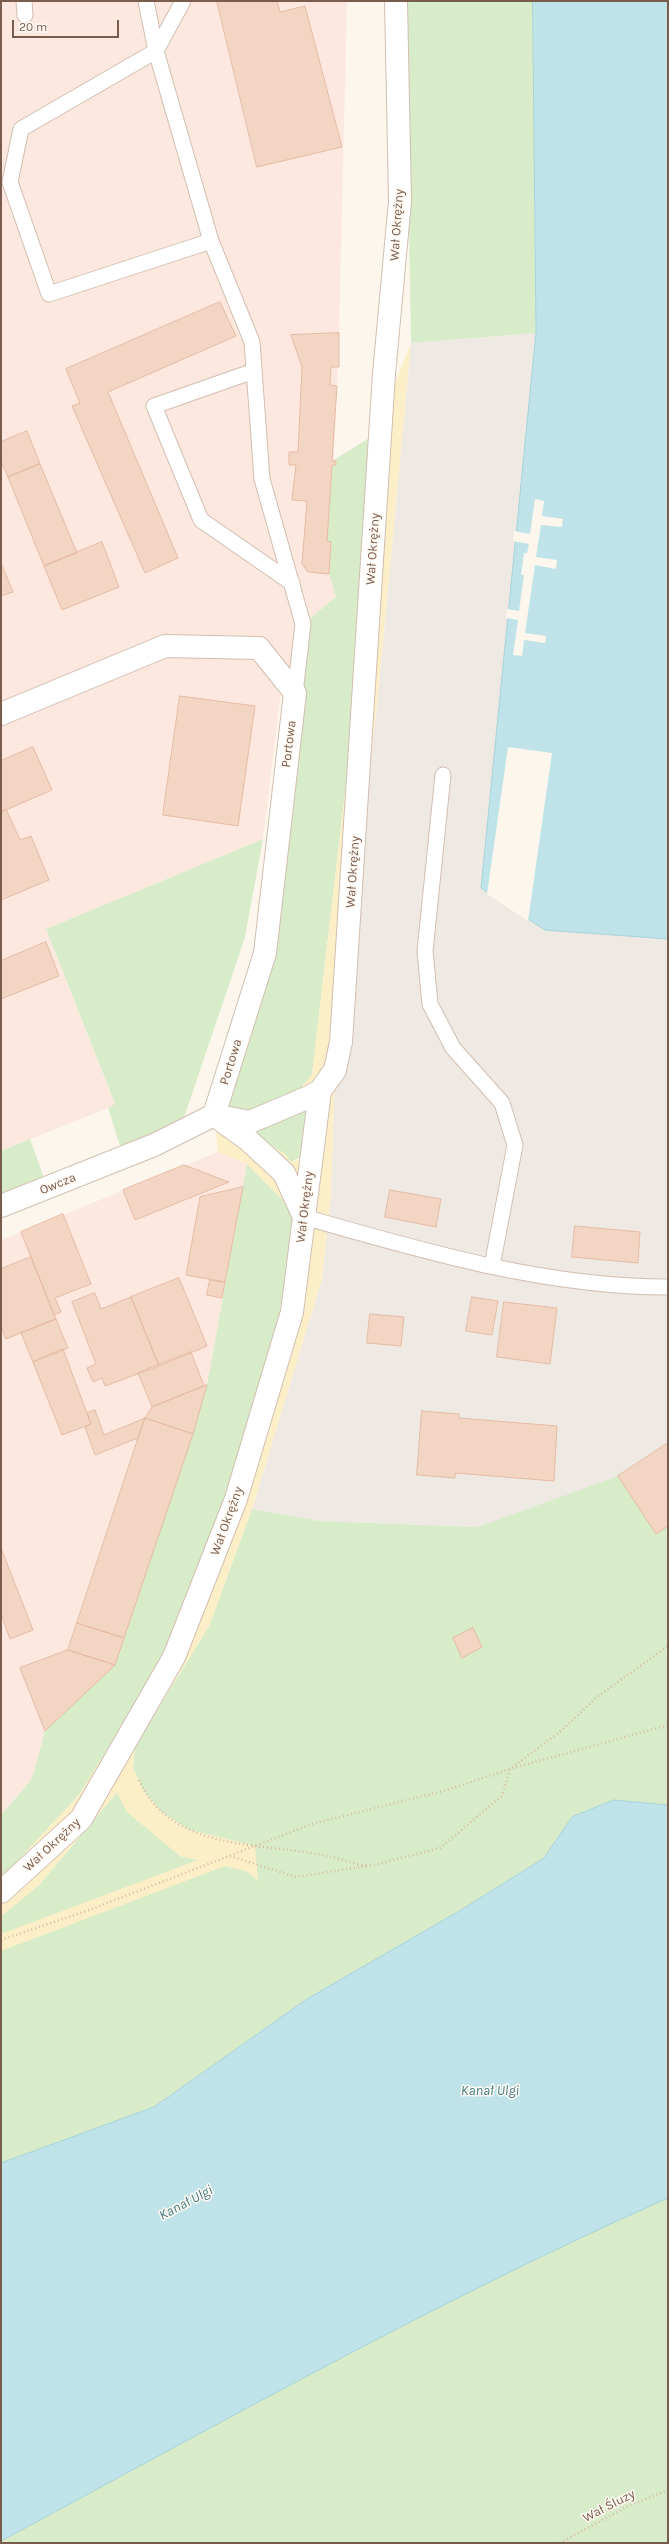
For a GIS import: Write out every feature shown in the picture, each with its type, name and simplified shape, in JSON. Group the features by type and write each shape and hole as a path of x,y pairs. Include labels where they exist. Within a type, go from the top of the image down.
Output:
{"street":[{"name":"Wał Okrężny","path":"1,1892 81,1819 174,1656 236,1499 292,1312 320,1091 335,1070 341,1042 384,374 400,201 396,1"},
{"path":"1,714 165,646 259,648 295,693"},
{"name":"Portowa","path":"214,1115 265,953 295,693"},
{"path":"214,1115 250,1122 320,1091"},
{"path":"214,1115 247,1139 284,1173 304,1217"},
{"name":"Owcza","path":"1,1206 116,1161 214,1115"}],"lane":[{"path":"146,1 156,51 211,241 252,342 262,479 303,624 295,693"},
{"path":"183,1 156,51 21,129 10,182 49,294 211,241"},
{"path":"254,371 154,406 200,520 292,583"},
{"path":"443,775 425,951 430,1004 453,1048 502,1103 515,1144 492,1266"},
{"path":"304,1217 437,1255 492,1266 592,1281 668,1287"}],"path":[{"path":"230,1855 296,1877 368,1866 440,1848 502,1796 510,1769 561,1731 597,1696 668,1646"},
{"path":"1,1940 89,1910 312,1824 447,1790 510,1769 668,1725"},
{"path":"127,1738 133,1768 143,1790 161,1812 188,1830 228,1842 318,1854 368,1866"},
{"name":"Wał Śluzy","path":"560,2543 630,2505 668,2490"}],"shaded area":[{"path":"1,1 347,1 339,333 329,574 336,597 303,624 295,693 281,691 263,839 46,929 115,1105 1,1151"},
{"path":"536,333 481,888 545,930 668,939 668,1587 478,1527 319,1521 252,1509 322,1279 331,1194 335,1070 378,695 411,343"},
{"path":"218,1152 247,1164 207,1385 45,1731 32,1779 1,1815 1,1240"}],"green space":[{"path":"405,1 533,1 536,333 411,343"},
{"path":"374,435 354,716 312,1075 301,1088 266,1110 214,1115 265,953 303,624 336,597 329,574 331,542 327,541 332,465 336,461 332,461"},
{"path":"263,839 245,937 182,1124 120,1146 108,1108 115,1104 46,929"},
{"path":"303,1110 308,1115 306,1158 299,1158 291,1162 284,1153 253,1136 251,1125"},
{"path":"30,1139 45,1180 1,1196 1,1151"},
{"path":"247,1164 294,1211 292,1312 205,1560 170,1648 79,1795 1,1879 1,1815 32,1779 45,1731 207,1385"},
{"path":"618,1476 656,1534 668,1526 668,1805 614,1800 572,1817 544,1858 461,1910 307,1999 154,2107 1,2163 1,1916 39,1885 117,1792 180,1856 247,1871 258,1880 254,1846 189,1830 161,1812 143,1790 133,1768 135,1746 209,1626 252,1509 319,1521 478,1527"},
{"path":"668,2198 668,2543 1,2543 1,2541 249,2407 415,2320 583,2237"}],"sand":[{"path":"411,343 378,695 335,1070 331,1194 322,1279 252,1509 209,1626 135,1745 133,1768 143,1790 161,1812 189,1830 255,1846 258,1881 247,1871 225,1866 1,1951 1,1934 198,1860 180,1856 127,1812 117,1792 39,1885 1,1916 1,1879 79,1795 170,1648 205,1560 292,1312 294,1211 247,1164 218,1152 214,1115 266,1110 301,1088 312,1075 354,716 374,435","holes":["303,1111 308,1115 306,1158 291,1162 284,1153 253,1136 251,1125"]}],"water":[{"path":"533,1 668,1 668,939 545,930 481,888 536,333"},
{"name":"Kanał Ulgi","path":"614,1800 668,1805 668,2198 583,2237 415,2320 249,2407 1,2541 1,2163 154,2107 307,1999 461,1910 544,1858 572,1817"}],"pier":[{"path":"535,499 544,501 542,516 563,519 562,527 541,525 536,557 557,560 556,569 535,565 525,633 546,636 545,643 524,640 522,656 513,655 518,620 506,618 507,609 519,611 524,575 521,575 524,553 527,553 529,544 513,541 514,531 530,534"},
{"path":"508,747 552,753 528,921 487,894"}],"building":[{"path":"217,1 277,1 280,12 305,6 342,147 257,167"},
{"path":"220,302 236,336 108,392 178,558 145,573 72,406 80,403 66,369"},
{"path":"339,333 339,367 331,367 330,385 337,386 332,461 336,461 336,465 332,465 327,541 331,542 329,574 308,572 302,564 307,501 292,500 296,465 289,465 289,452 298,452 302,367 291,335"},
{"path":"27,431 40,464 8,477 1,461 1,442"},
{"path":"40,464 77,553 44,566 8,477"},
{"path":"102,542 119,587 62,610 44,566"},
{"path":"1,563 13,592 1,596"},
{"path":"180,696 255,706 238,826 163,815"},
{"path":"33,747 52,790 1,812 1,761"},
{"path":"6,809 20,840 31,836 49,880 1,900 1,812"},
{"path":"46,942 59,976 1,999 1,961"},
{"path":"184,1165 229,1182 135,1220 123,1190"},
{"path":"243,1187 225,1282 186,1275 200,1197"},
{"path":"390,1190 441,1199 436,1227 385,1217"},
{"path":"63,1214 91,1284 55,1298 61,1312 54,1315 21,1232"},
{"path":"575,1226 640,1232 638,1263 572,1257"},
{"path":"31,1257 56,1319 6,1339 1,1326 1,1269"},
{"path":"179,1278 207,1346 159,1366 131,1297"},
{"path":"210,1280 225,1282 222,1298 207,1295"},
{"path":"95,1293 101,1309 131,1297 159,1366 105,1386 102,1378 93,1382 87,1368 96,1364 72,1302"},
{"path":"472,1297 498,1301 492,1335 466,1331"},
{"path":"504,1302 557,1308 550,1364 497,1357"},
{"path":"370,1314 404,1317 401,1346 367,1343"},
{"path":"56,1319 68,1348 33,1362 21,1333"},
{"path":"63,1349 91,1424 62,1435 33,1362"},
{"path":"191,1352 204,1386 152,1407 138,1373"},
{"path":"207,1385 193,1434 145,1418 152,1407"},
{"path":"95,1410 104,1435 145,1418 138,1438 95,1455 85,1427 91,1424 87,1413"},
{"path":"422,1411 459,1414 459,1418 557,1426 554,1481 455,1473 455,1478 417,1475"},
{"path":"145,1418 193,1434 124,1638 77,1623"},
{"path":"668,1443 668,1526 656,1534 618,1476"},
{"path":"1,1548 33,1630 10,1639 1,1614"},
{"path":"77,1623 124,1638 115,1665 68,1650"},
{"path":"473,1628 482,1647 462,1658 453,1638"},
{"path":"68,1650 115,1665 45,1731 20,1668"}]}
